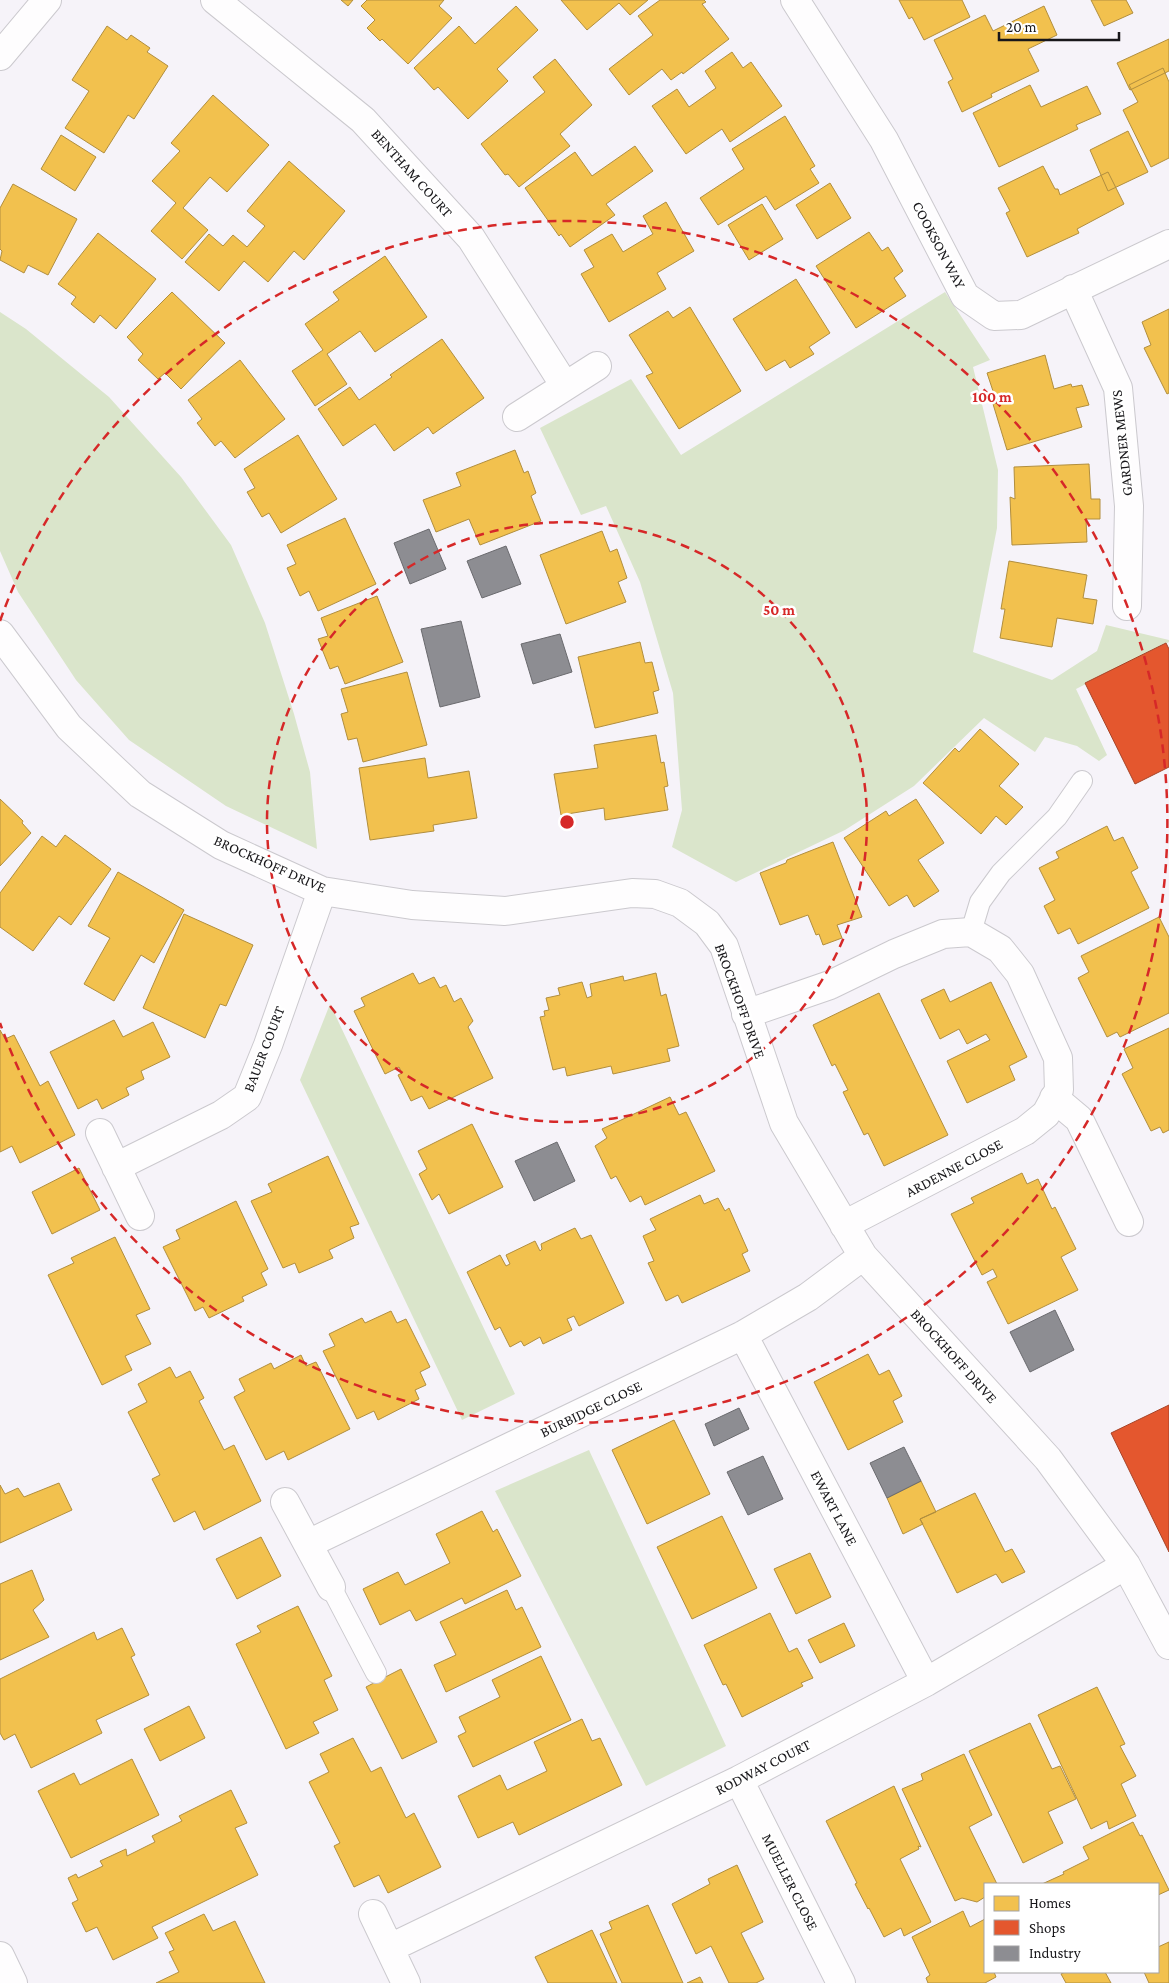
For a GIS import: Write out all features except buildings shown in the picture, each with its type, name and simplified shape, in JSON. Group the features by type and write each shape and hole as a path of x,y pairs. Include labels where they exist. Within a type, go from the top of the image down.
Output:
{"street":[{"path":"0,56 47,0"},
{"name":"BENTHAM COURT","path":"215,0 363,120 471,238 565,386"},
{"name":"COOKSON WAY","path":"795,0 884,140 965,296 994,316 1021,315 1169,244"},
{"name":"GARDNER MEWS","path":"1073,289 1118,388 1129,506 1127,606"},
{"path":"516,417 597,366"},
{"name":"BROCKHOFF DRIVE","path":"0,634 69,727 140,794 221,845 322,891 412,905 505,911 632,893 655,894 680,903 707,923 724,946 784,1123 863,1256 1048,1459 1126,1565 1169,1645"},
{"name":"BAUER COURT","path":"116,1167 221,1115 247,1097 268,1045 322,891"},
{"path":"746,1014 830,985 894,954 943,934 971,932"},
{"name":"ARDENNE CLOSE","path":"844,1225 1025,1131 1046,1114 1058,1090 1058,1058 1020,974 1000,949 971,932"},
{"path":"1054,1098 1079,1119 1129,1222"},
{"path":"100,1132 140,1216"},
{"name":"BURBIDGE CLOSE","path":"308,1544 743,1335 808,1297 863,1256"},
{"name":"EWART LANE","path":"743,1335 926,1682"},
{"path":"286,1502 331,1587"},
{"name":"RODWAY COURT","path":"390,1948 739,1780 926,1682 1126,1565"},
{"name":"MUELLER CLOSE","path":"739,1780 841,1983"},
{"path":"373,1914 406,1983"},
{"path":"0,1956 13,1983"}],"lane":[{"path":"971,932 980,902 1001,873 1057,817 1082,781"},
{"path":"331,1587 376,1672"}],"green space":[{"path":"945,292 990,360 973,367 998,470 997,528 973,652 1052,680 1097,651 1106,625 1169,640 1169,642 1076,689 1107,755 1099,761 1077,746 1045,737 1035,752 984,718 914,786 845,830 736,882 672,847 682,810 673,693 640,582 606,506 581,515 540,428 631,379 681,455"},
{"path":"0,312 26,329 109,397 181,477 231,545 265,623 294,714 310,772 317,849 226,806 129,740 76,680 18,592 0,551"},
{"path":"330,1004 515,1394 462,1420 300,1080"},
{"path":"589,1450 726,1746 646,1786 495,1491"}]}
